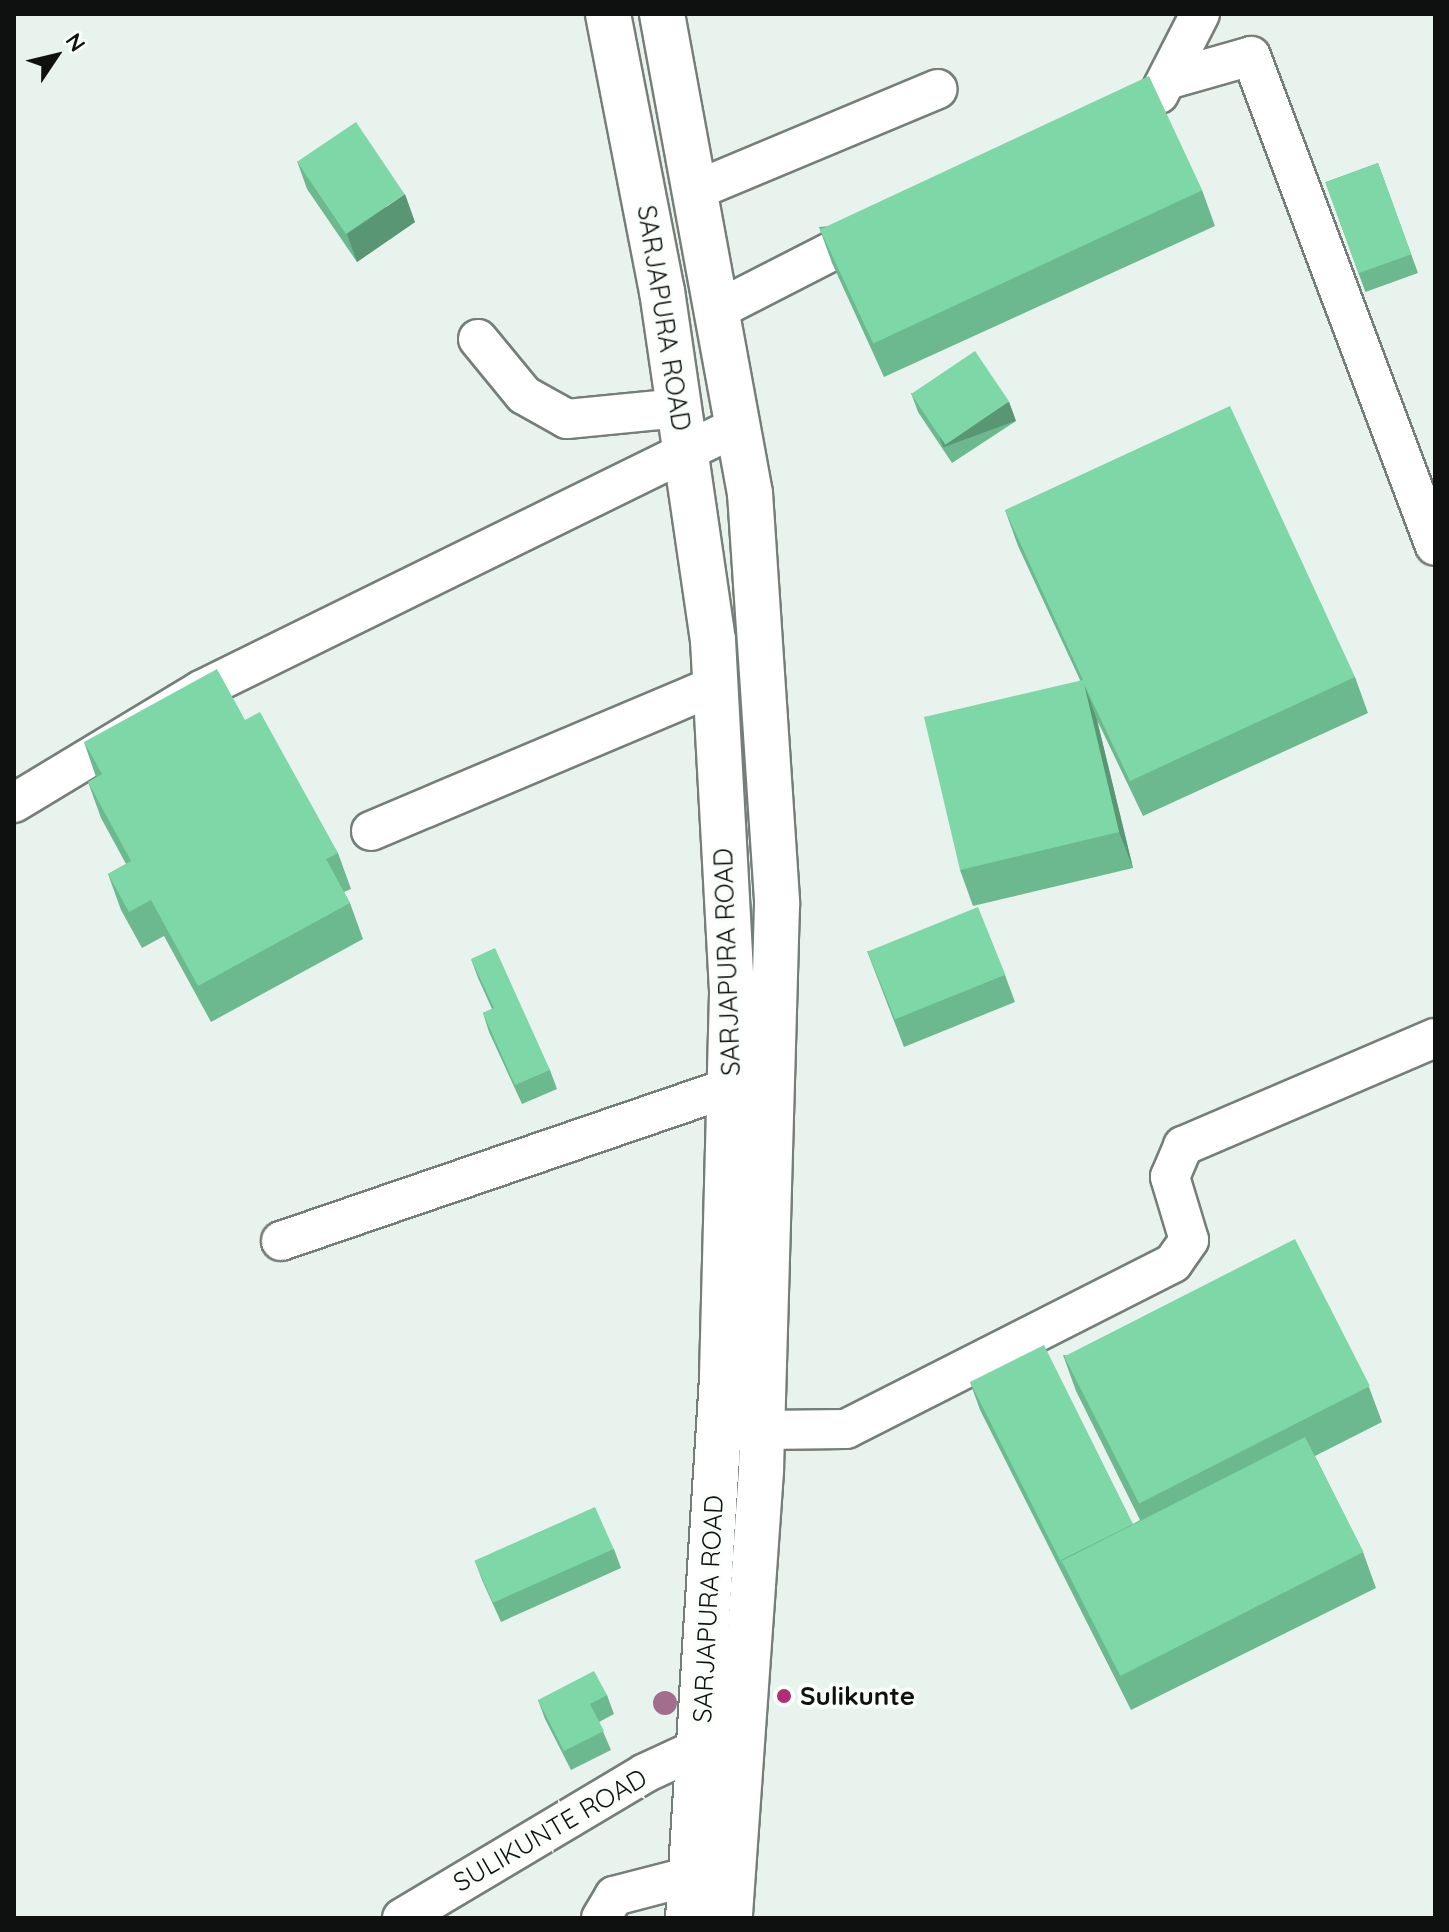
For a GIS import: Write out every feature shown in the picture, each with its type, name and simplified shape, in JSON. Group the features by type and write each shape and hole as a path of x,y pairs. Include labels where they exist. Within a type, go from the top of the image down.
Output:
{"main road":[{"name":"SARJAPURA ROAD","path":"608,14 682,428 715,686 730,1087 700,1747 689,1897"},
{"name":"SARJAPURA ROAD","path":"662,14 738,426 767,698 777,904 762,1430 730,1918"}],"street":[{"path":"1136,119 1167,80 1200,14"},
{"path":"1167,80 1251,56 1435,546"},
{"path":"694,191 938,89"},
{"path":"717,310 906,216"},
{"path":"478,339 524,395 567,419 682,428 738,426"},
{"path":"14,803 201,690 682,428"},
{"path":"371,831 715,686"},
{"path":"762,1430 846,1429 1173,1263 1189,1240 1170,1177 1183,1146 1435,1038"},
{"path":"281,1241 730,1087"},
{"name":"SULIKUNTE ROAD","path":"402,1918 700,1747 742,1729"},
{"path":"601,1918 614,1896 689,1897"}],"building":[{"path":"1149,76 1202,190 873,344 820,229"},
{"path":"356,122 405,194 346,234 297,162"},
{"path":"1378,163 1411,254 1359,273 1325,182"},
{"path":"975,351 1009,402 945,445 911,394"},
{"path":"1230,406 1355,677 1130,781 1084,684 1119,832 960,870 924,717 1083,680 1005,510"},
{"path":"217,669 245,720 260,712 338,853 326,859 350,903 198,986 151,900 129,912 108,874 131,861 88,782 102,774 84,742"},
{"path":"978,907 1005,975 895,1019 868,952"},
{"path":"495,948 550,1070 515,1085 483,1013 494,1008 471,959"},
{"path":"1295,1239 1370,1386 1139,1504 1064,1357"},
{"path":"1044,1345 1133,1524 1061,1560 1064,1568 970,1382"},
{"path":"1305,1437 1364,1552 1120,1676 1062,1561"},
{"path":"595,1507 614,1549 493,1603 474,1561"},
{"path":"594,1671 607,1695 590,1704 604,1731 564,1751 538,1700"}],"place":[{"name":"Sulikunte","path":"784,1696"}]}
